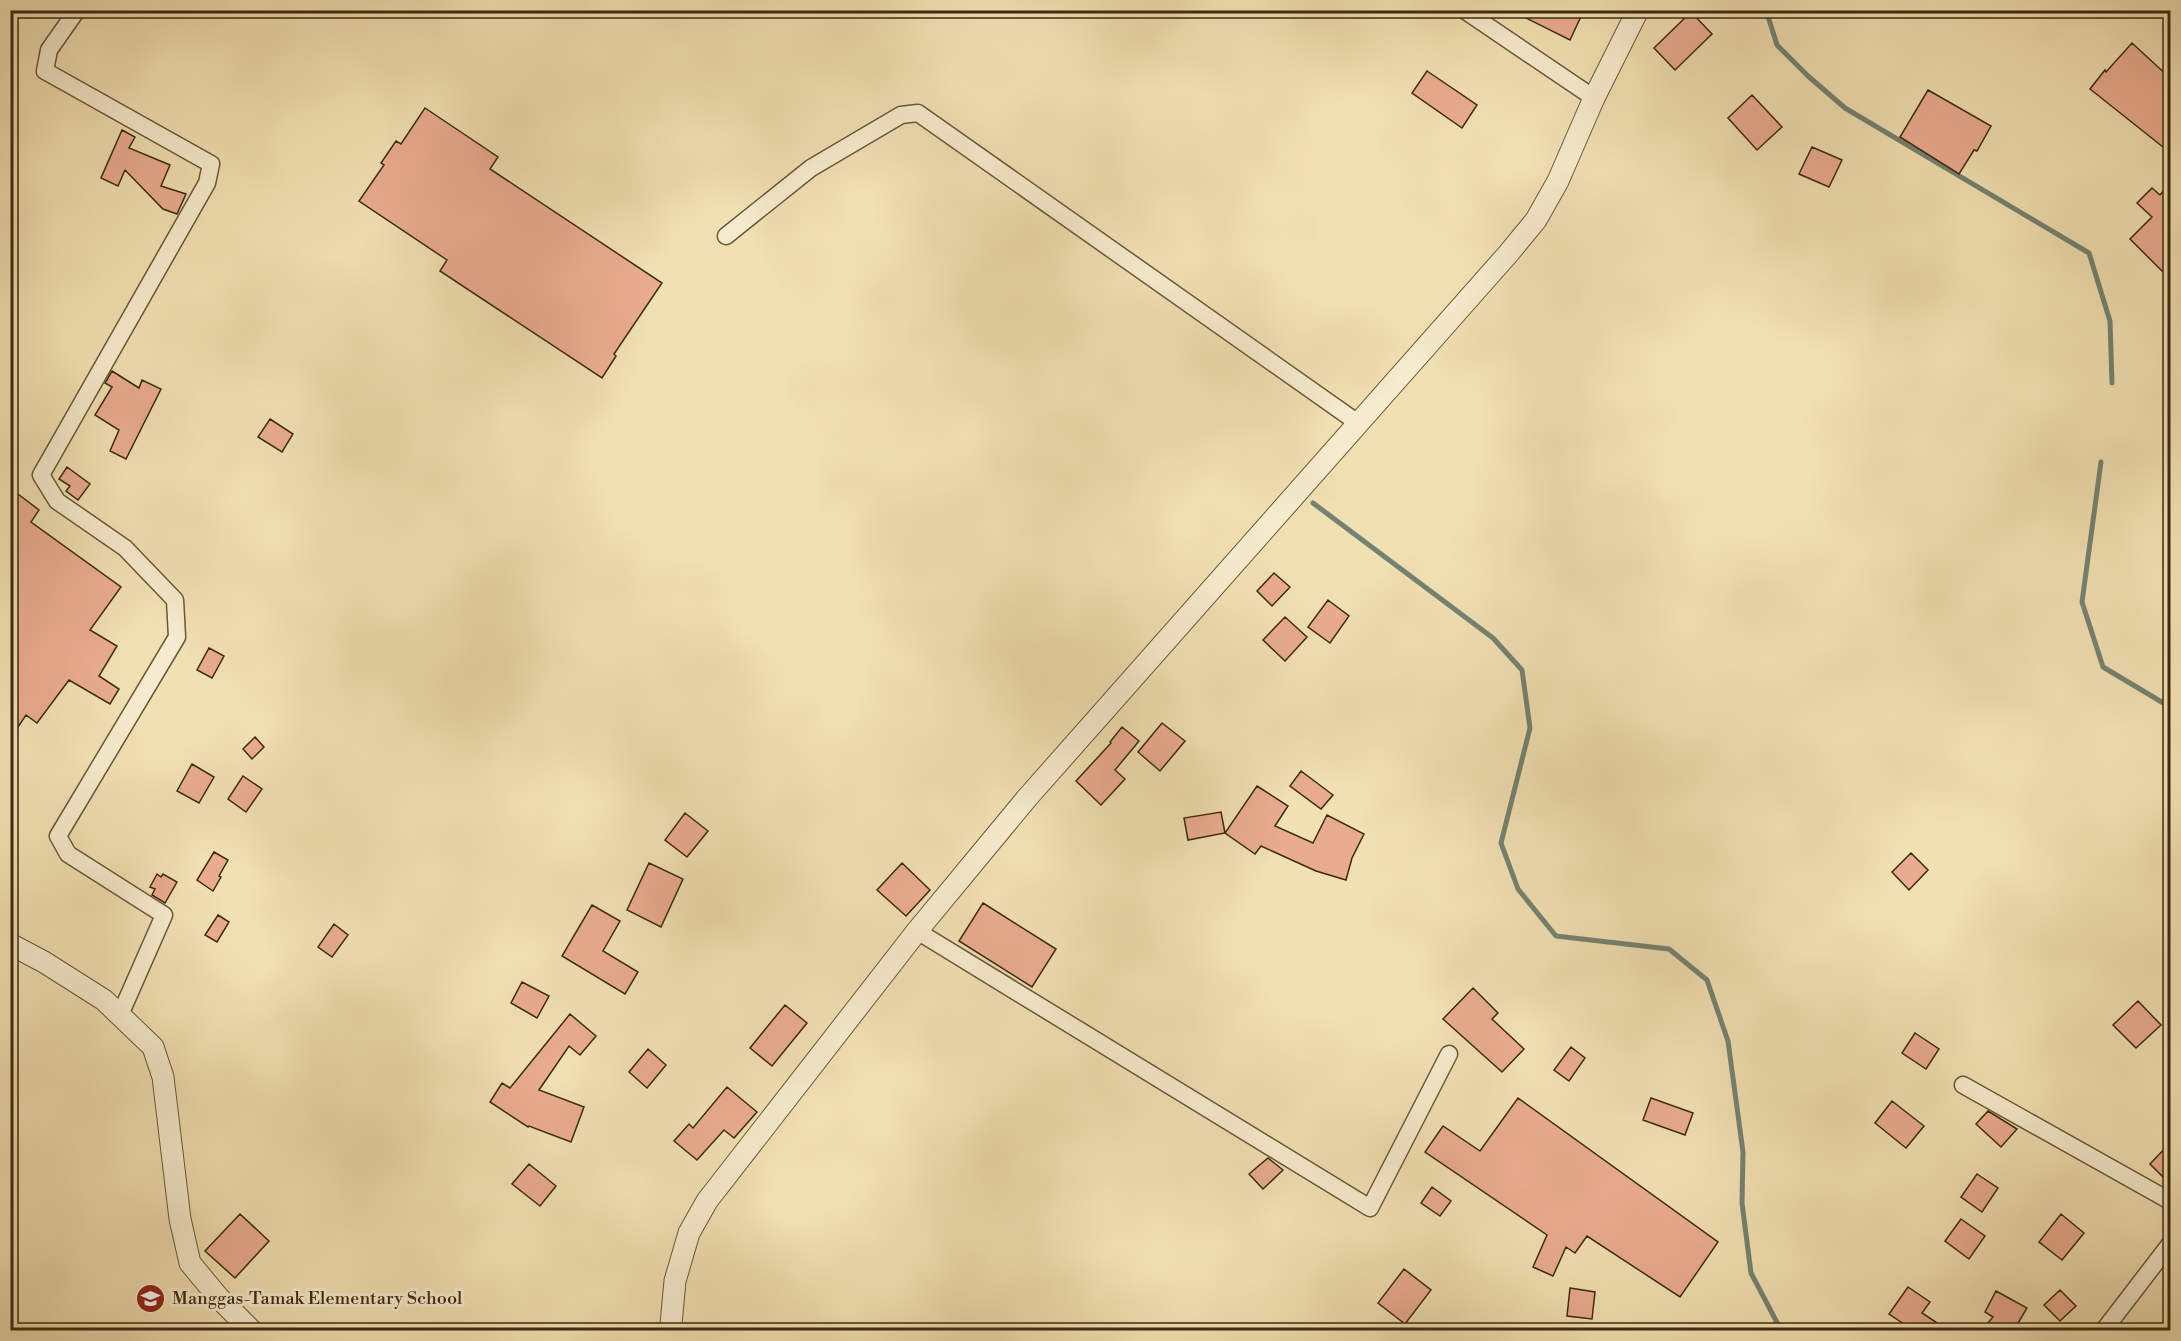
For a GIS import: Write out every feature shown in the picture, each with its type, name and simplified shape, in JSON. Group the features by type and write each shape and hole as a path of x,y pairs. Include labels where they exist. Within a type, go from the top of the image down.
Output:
{"street":[{"path":"77,10 49,50 45,70 211,164 207,183 41,475 57,501 125,548 175,600 177,637 58,836 68,854 164,915 120,1015"},
{"path":"1464,10 1594,98"},
{"path":"669,1330 675,1281 683,1252 689,1233 707,1201 917,931 1027,798 1536,220 1558,181 1594,98 1638,10"},
{"path":"726,236 811,168 901,115 918,113 1358,423"},
{"path":"917,931 1370,1208 1449,1054"},
{"path":"10,944 44,962 104,1000 153,1047 163,1077 180,1219 190,1263 219,1298 251,1330"},
{"path":"1963,1085 2170,1201"},
{"path":"2104,1330 2170,1244"}],"building":[{"path":"1510,10 1584,10 1570,40"},
{"path":"1691,12 1712,34 1675,70 1654,48"},
{"path":"2132,43 2170,78 2170,138 2163,147 2090,89"},
{"path":"1427,71 1477,105 1462,128 1412,93"},
{"path":"1928,90 1991,126 1977,151 1974,150 1959,174 1900,137"},
{"path":"1752,95 1782,127 1757,150 1728,118"},
{"path":"425,108 498,157 490,169 662,283 614,354 616,356 602,378 440,271 447,260 359,201 384,165 381,163 396,141 401,144"},
{"path":"122,130 135,137 129,148 170,165 161,186 186,194 177,214 163,209 125,170 118,186 101,178"},
{"path":"1812,147 1842,160 1829,187 1799,174"},
{"path":"2170,183 2170,279 2130,239 2152,217 2137,203 2152,188 2160,195"},
{"path":"112,371 139,388 142,380 161,389 126,459 110,451 119,430 95,415 112,387 105,383"},
{"path":"270,419 293,434 282,452 258,437"},
{"path":"67,467 90,484 78,500 66,491 70,486 59,479"},
{"path":"10,488 39,510 31,522 121,587 90,630 117,646 99,676 119,689 110,704 69,680 37,723 26,715 10,739"},
{"path":"1274,573 1290,587 1272,606 1257,591"},
{"path":"1328,600 1349,616 1330,643 1308,627"},
{"path":"1285,617 1307,637 1285,661 1263,640"},
{"path":"209,648 224,656 212,678 197,670"},
{"path":"1162,723 1185,741 1160,771 1138,752"},
{"path":"1122,727 1139,741 1115,770 1125,779 1101,805 1076,781 1111,743"},
{"path":"255,737 264,747 252,759 243,749"},
{"path":"192,764 214,777 199,803 177,791"},
{"path":"1301,771 1333,795 1321,809 1290,786"},
{"path":"243,776 262,789 246,812 228,799"},
{"path":"1257,786 1288,806 1275,826 1313,843 1327,815 1364,834 1352,858 1346,880 1316,871 1261,846 1255,854 1225,833"},
{"path":"1221,812 1225,833 1188,840 1184,818"},
{"path":"685,813 708,831 687,857 665,840"},
{"path":"214,852 228,860 213,891 197,880"},
{"path":"1911,853 1928,870 1909,890 1892,872"},
{"path":"649,863 683,879 661,927 627,910"},
{"path":"902,863 930,890 906,916 877,890"},
{"path":"157,874 161,877 163,874 177,882 165,903 152,895 155,889 150,887"},
{"path":"983,903 1056,949 1032,987 959,941"},
{"path":"592,905 620,921 603,951 638,972 625,994 562,956"},
{"path":"218,915 229,922 217,942 205,935"},
{"path":"334,924 348,935 332,957 318,947"},
{"path":"522,982 549,996 537,1018 511,1003"},
{"path":"1473,988 1498,1013 1492,1019 1524,1049 1502,1072 1443,1019"},
{"path":"2138,1001 2161,1025 2136,1048 2113,1025"},
{"path":"785,1005 807,1023 772,1066 750,1048"},
{"path":"570,1014 596,1036 580,1055 569,1046 539,1090 584,1107 571,1142 528,1127 490,1102 502,1083 510,1088"},
{"path":"1915,1033 1939,1049 1926,1069 1902,1053"},
{"path":"1571,1047 1585,1058 1569,1081 1554,1070"},
{"path":"648,1049 666,1065 647,1088 629,1072"},
{"path":"727,1087 757,1112 734,1138 724,1130 697,1160 674,1141 689,1124 693,1128"},
{"path":"1518,1098 1718,1242 1680,1297 1587,1236 1575,1253 1566,1247 1553,1276 1533,1267 1547,1235 1425,1152 1443,1126 1480,1151"},
{"path":"1651,1098 1693,1113 1685,1135 1643,1120"},
{"path":"1892,1101 1924,1126 1906,1148 1875,1123"},
{"path":"1988,1111 2017,1129 2001,1147 1976,1124"},
{"path":"2170,1143 2170,1184 2150,1164"},
{"path":"1268,1158 1283,1170 1263,1189 1249,1174"},
{"path":"529,1164 556,1186 540,1206 512,1184"},
{"path":"1977,1174 1998,1188 1982,1212 1961,1197"},
{"path":"1432,1187 1451,1201 1440,1216 1421,1203"},
{"path":"240,1214 269,1241 235,1278 205,1251"},
{"path":"2061,1214 2084,1233 2062,1260 2039,1242"},
{"path":"1961,1219 1985,1236 1969,1259 1945,1241"},
{"path":"1404,1269 1431,1290 1405,1324 1378,1303"},
{"path":"1908,1287 1930,1302 1922,1313 1948,1330 1913,1330 1889,1314"},
{"path":"1570,1288 1595,1292 1592,1319 1567,1316"},
{"path":"2060,1290 2076,1306 2060,1321 2044,1305"},
{"path":"1996,1291 2027,1308 2014,1330 1982,1330 1993,1317 1985,1312"}],"waterway":[{"path":"1766,10 1777,45 1845,108 2089,253 2110,321 2112,383"},
{"path":"2101,462 2082,602 2103,667 2170,707"},
{"path":"1313,503 1493,638 1522,670 1530,728 1501,843 1518,889 1556,936 1669,949 1707,980 1728,1041 1743,1152 1742,1203 1751,1273 1781,1330"}],"place":[{"name":"Manggas-Tamak Elementary School","path":"151,1298"}]}
